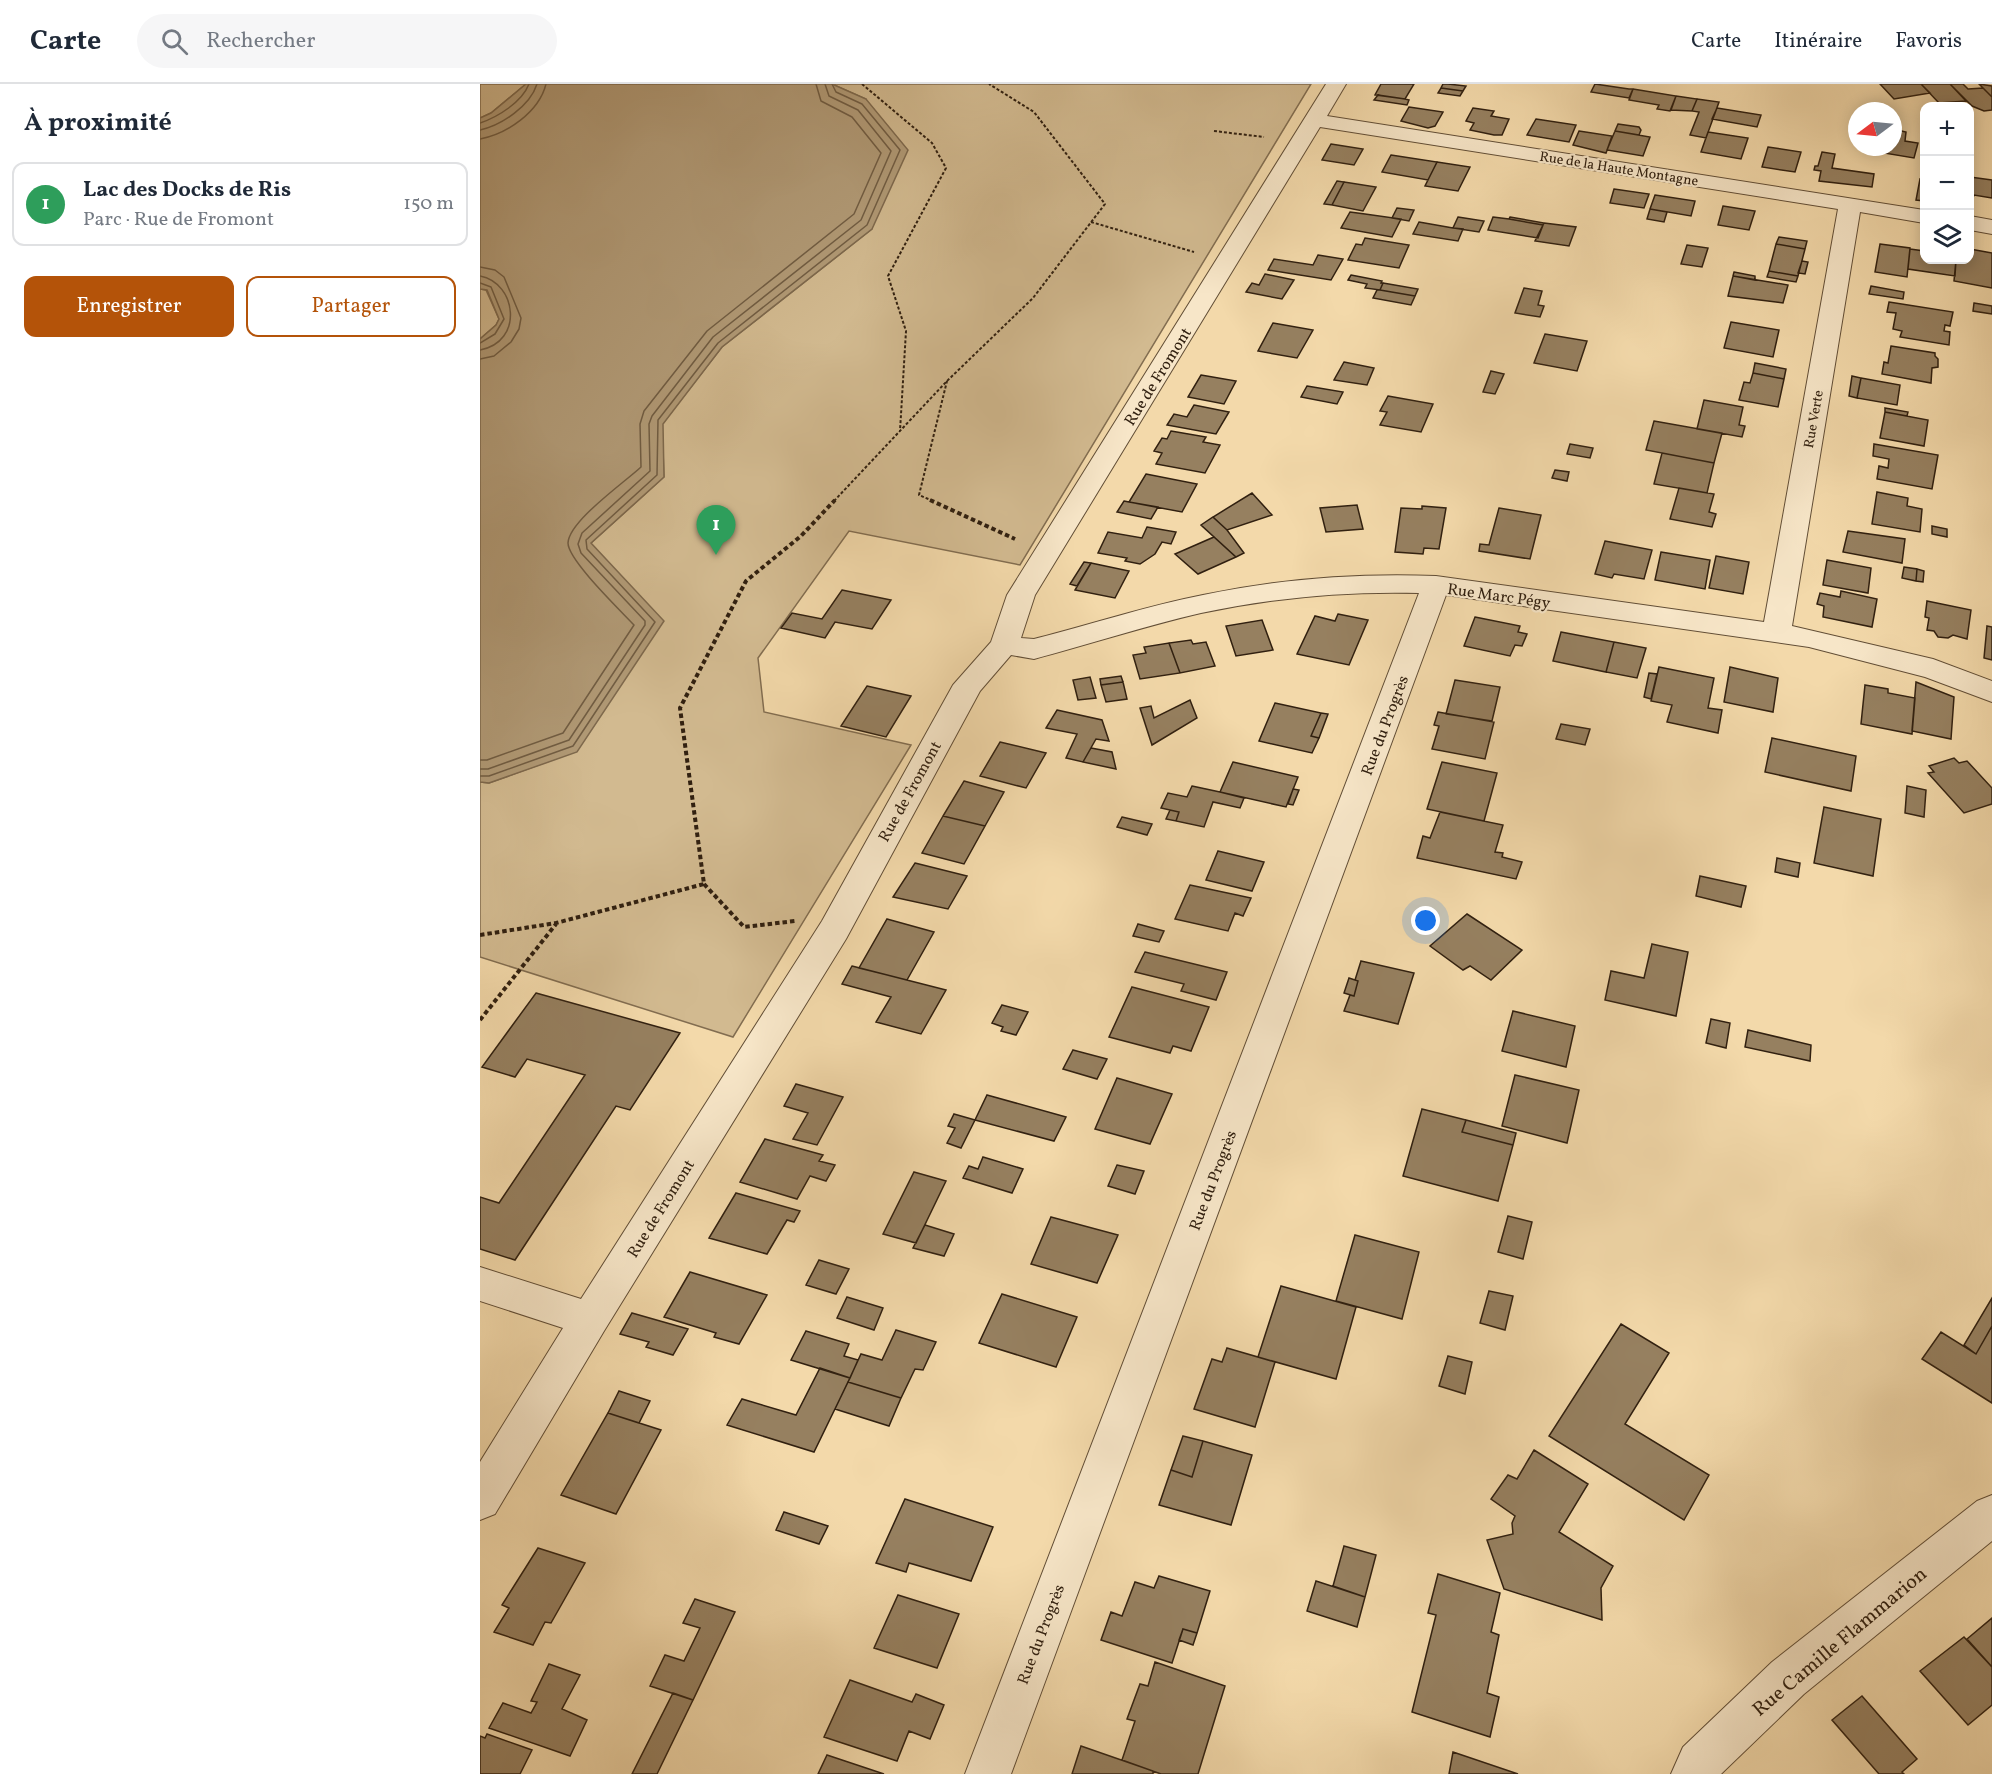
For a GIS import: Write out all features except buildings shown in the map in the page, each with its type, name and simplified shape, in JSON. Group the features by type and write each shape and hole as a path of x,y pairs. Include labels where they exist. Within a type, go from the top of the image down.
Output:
{"street":[{"name":"Rue de Fromont","path":"480,1500 590,1318 834,930 968,685 1004,645 1021,595 1336,84"},
{"name":"Rue de la Haute Montagne","path":"1314,120 1920,215"},
{"name":"Rue Verte","path":"1776,634 1850,204"},
{"path":"1974,224 1992,227"},
{"name":"Rue Marc Pégy","path":"1004,645 1034,649 1202,604 1283,591 1383,583 1436,585 1809,638 1933,669 1992,692"},
{"name":"Rue du Progrès","path":"988,1774 1436,585"},
{"path":"480,1284 590,1318"},
{"name":"Rue Camille Flammarion","path":"1694,1774 1699,1763 1788,1678 1992,1515"}],"path":[{"path":"862,84 932,143 946,168 888,276 906,331 900,431"},
{"path":"834,930 792,920 744,927 704,884 680,708 746,581 801,536 947,381 1033,298 1105,204 1034,111 989,84"},
{"path":"1214,131 1270,138"},
{"path":"1091,222 1199,253"},
{"path":"947,381 919,495 1020,541"},
{"path":"480,935 556,923 704,884"},
{"path":"480,1020 556,923"}],"shaded area":[{"path":"480,84 526,84 491,113 480,118"},
{"path":"832,84 1311,84 1020,565 849,531 758,658 764,712 911,745 733,1037 480,957 480,782 489,783 577,751 590,544 664,477 662,424 722,347 872,229 866,99"},
{"path":"480,289 486,290 499,319 496,325 480,339"}],"water":[{"path":"526,84 832,84 866,99 908,150 872,229 722,347 663,424 664,477 591,543 664,621 577,752 489,783 480,782 480,339 496,325 499,319 487,290 480,289 480,118 491,113"}],"place":[{"name":"Lac des Docks de Ris","path":"716,555"}]}
